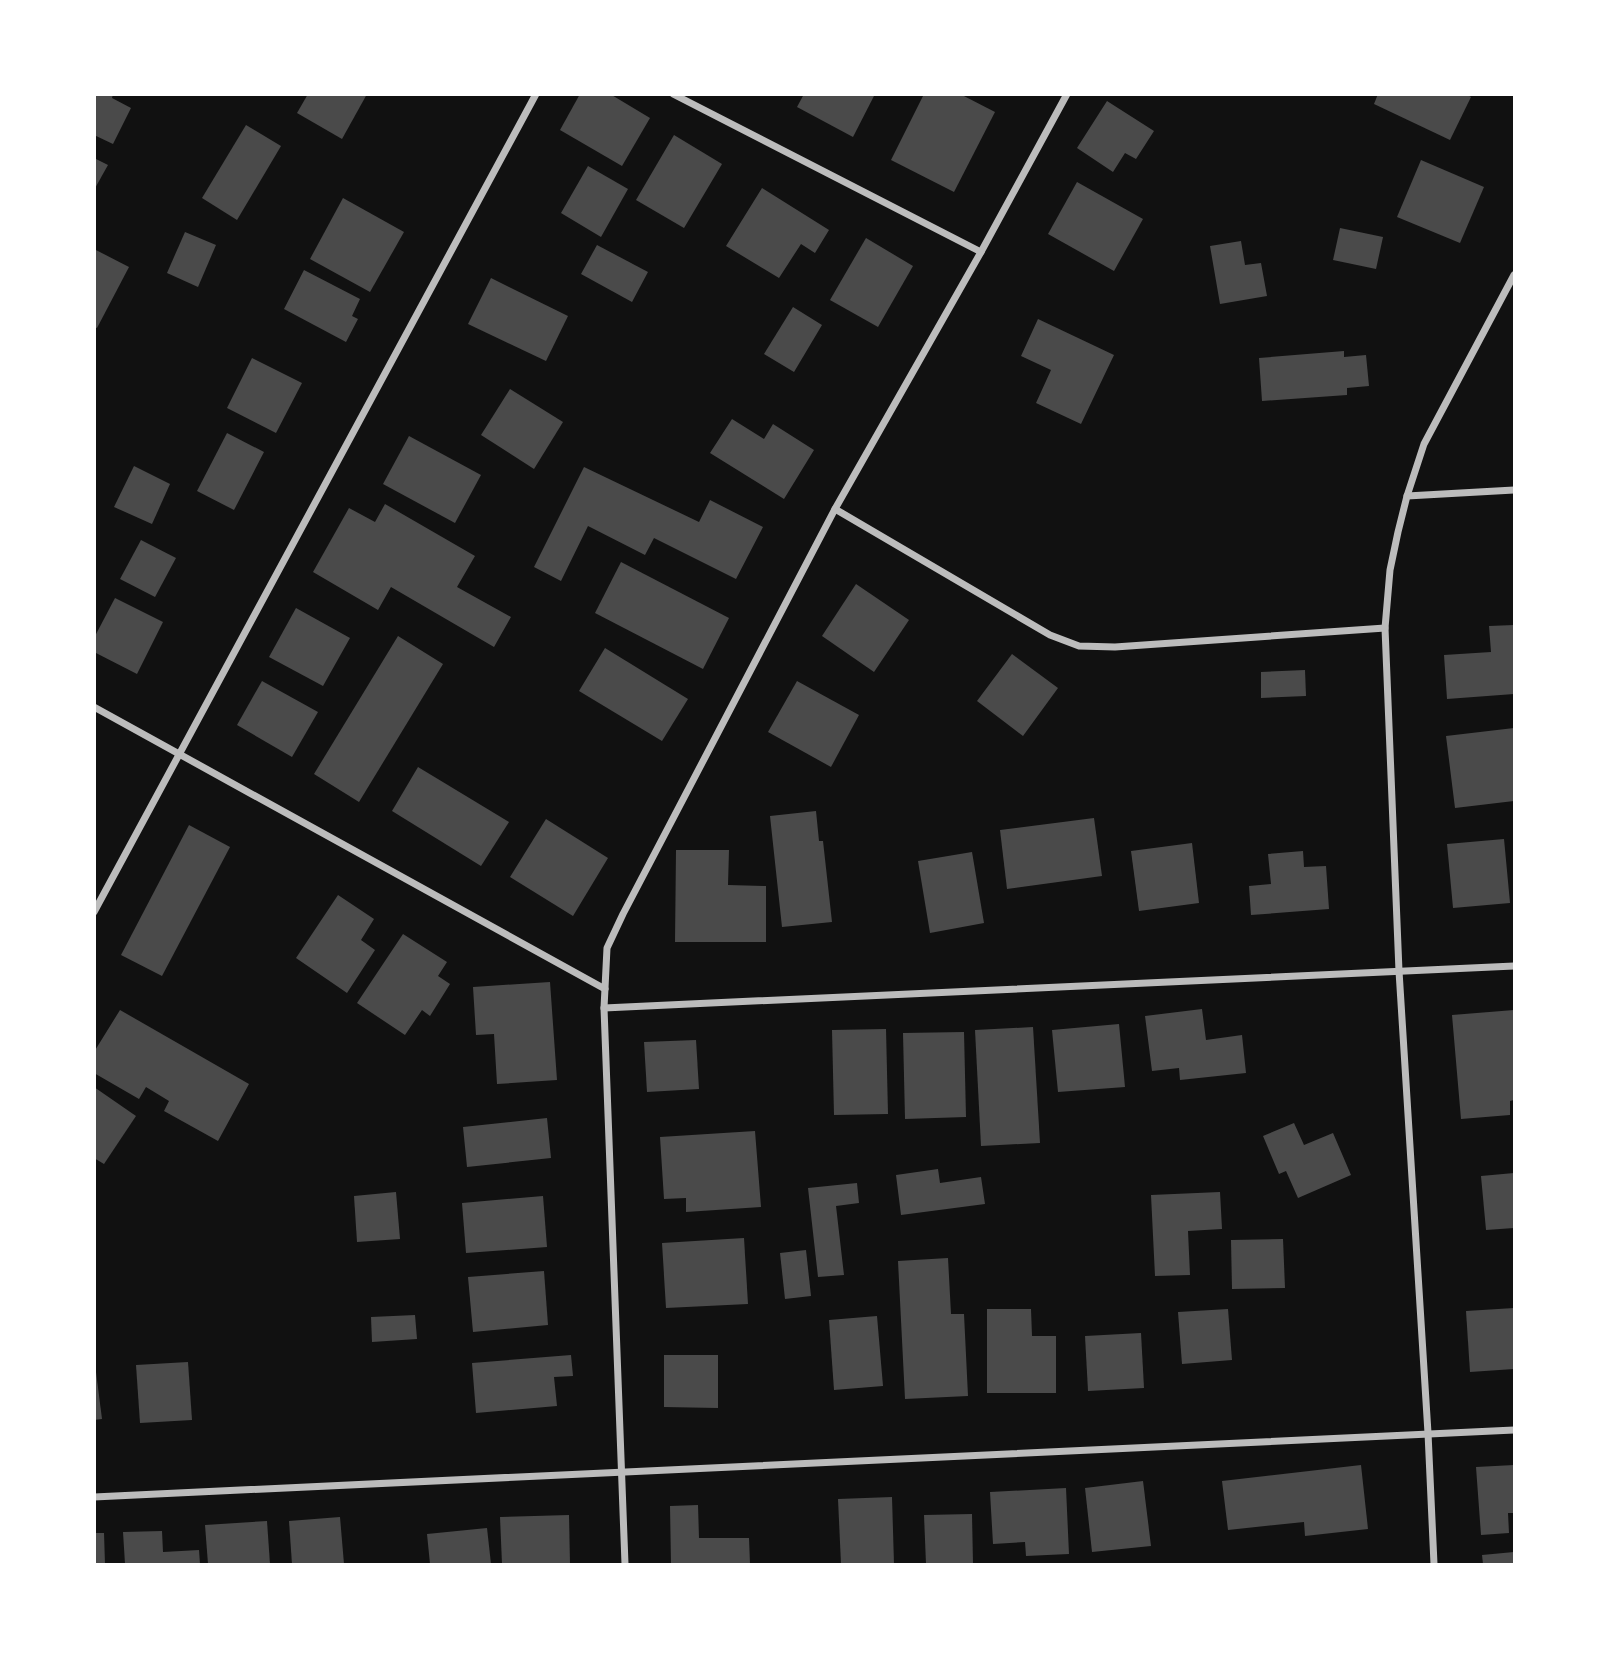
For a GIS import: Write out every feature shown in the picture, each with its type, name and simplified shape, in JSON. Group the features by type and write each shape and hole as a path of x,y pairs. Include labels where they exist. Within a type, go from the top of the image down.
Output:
{"street":[{"path":"94,912 536,94"},
{"path":"673,94 981,252"},
{"path":"625,1564 604,1008 607,948 835,509 1067,94"},
{"path":"1434,1564 1429,1433 1399,971 1385,628 1390,570 1407,496 1424,444 1514,275"},
{"path":"1407,496 1514,490"},
{"path":"835,509 1050,635 1079,646 1115,647 1385,628"},
{"path":"94,707 605,989"},
{"path":"604,1008 1514,966"},
{"path":"94,1497 1514,1430"}],"building":[{"path":"94,94 113,94 112,98 131,108 113,144 94,135"},
{"path":"308,94 367,94 342,139 297,113"},
{"path":"580,94 610,94 650,118 622,166 560,130"},
{"path":"804,94 875,94 853,137 797,107"},
{"path":"924,94 960,94 995,112 954,192 891,160"},
{"path":"1378,94 1466,94 1471,97 1450,140 1374,104"},
{"path":"1107,101 1154,131 1136,159 1125,153 1113,172 1077,148"},
{"path":"246,125 281,146 237,220 202,198"},
{"path":"674,135 722,164 684,228 636,200"},
{"path":"94,158 108,165 94,190"},
{"path":"1421,160 1484,187 1460,243 1397,217"},
{"path":"588,166 628,189 601,237 561,213"},
{"path":"1077,182 1143,219 1114,271 1048,234"},
{"path":"762,188 829,230 815,253 801,244 779,278 726,246"},
{"path":"343,198 404,232 370,292 310,259"},
{"path":"1340,228 1383,237 1376,269 1333,260"},
{"path":"185,232 216,245 198,287 167,273"},
{"path":"866,238 913,266 878,327 830,300"},
{"path":"1241,241 1245,265 1261,263 1267,296 1220,304 1210,246"},
{"path":"597,245 648,272 632,302 581,274"},
{"path":"94,249 129,267 97,328 94,327"},
{"path":"304,270 360,299 352,316 358,319 346,342 284,309"},
{"path":"491,278 568,316 546,361 468,324"},
{"path":"793,307 822,325 794,372 764,354"},
{"path":"1038,319 1114,355 1081,424 1036,403 1051,370 1021,356"},
{"path":"1344,351 1344,357 1366,355 1369,386 1347,388 1347,395 1262,401 1259,358"},
{"path":"252,358 302,383 276,433 227,408"},
{"path":"510,389 563,422 534,469 481,435"},
{"path":"732,419 764,439 773,424 814,450 784,499 710,453"},
{"path":"227,433 264,452 234,510 197,491"},
{"path":"409,436 481,475 455,523 383,484"},
{"path":"134,466 170,484 152,524 114,507"},
{"path":"584,467 699,522 710,500 763,527 736,579 654,538 645,555 588,526 561,581 534,567"},
{"path":"385,504 475,556 457,587 511,617 494,647 391,587 378,610 313,572 349,508 375,522"},
{"path":"141,540 176,558 155,597 120,579"},
{"path":"621,562 729,618 703,669 595,613"},
{"path":"856,584 909,620 874,672 822,636"},
{"path":"115,598 163,622 137,674 94,652 94,638"},
{"path":"296,608 350,638 323,686 269,657"},
{"path":"1514,625 1514,694 1447,699 1444,655 1491,652 1489,626"},
{"path":"398,636 443,664 359,802 314,774"},
{"path":"605,648 688,699 662,741 579,691"},
{"path":"1012,654 1058,688 1023,736 977,701"},
{"path":"1305,670 1306,696 1261,698 1261,672"},
{"path":"262,681 318,712 292,757 237,725"},
{"path":"797,681 859,715 831,767 768,732"},
{"path":"1514,728 1514,801 1455,808 1446,736"},
{"path":"418,767 509,822 481,866 392,811"},
{"path":"816,811 819,841 823,841 832,922 782,927 770,816"},
{"path":"1094,818 1102,876 1007,889 1000,830"},
{"path":"546,819 608,858 573,916 510,877"},
{"path":"189,825 230,847 162,976 121,955"},
{"path":"1504,839 1510,903 1453,908 1447,844"},
{"path":"1192,843 1199,903 1139,911 1131,851"},
{"path":"676,850 729,850 728,885 766,886 766,942 675,942"},
{"path":"1303,851 1304,867 1326,866 1329,909 1251,915 1249,886 1271,884 1268,854"},
{"path":"972,852 984,923 930,933 918,861"},
{"path":"338,895 374,919 361,940 375,950 347,993 296,958"},
{"path":"403,934 447,962 438,976 450,984 430,1016 422,1010 405,1035 357,1003"},
{"path":"550,982 557,1080 497,1084 494,1034 476,1035 473,987"},
{"path":"1202,1009 1206,1040 1242,1035 1246,1073 1180,1080 1179,1068 1152,1071 1145,1016"},
{"path":"120,1010 249,1084 218,1141 164,1111 169,1101 146,1087 139,1099 94,1073 94,1052"},
{"path":"1514,1010 1514,1100 1510,1101 1510,1115 1461,1119 1452,1015"},
{"path":"1119,1024 1125,1087 1058,1092 1052,1030"},
{"path":"1033,1027 1040,1143 981,1146 975,1030"},
{"path":"886,1029 888,1114 834,1115 832,1030"},
{"path":"964,1032 966,1117 905,1119 903,1033"},
{"path":"696,1040 699,1089 647,1092 644,1042"},
{"path":"94,1087 136,1116 104,1164 94,1158"},
{"path":"547,1118 551,1158 467,1167 463,1127"},
{"path":"1294,1123 1304,1145 1333,1133 1351,1175 1298,1198 1286,1171 1279,1174 1263,1136"},
{"path":"755,1131 761,1207 686,1212 686,1198 664,1199 660,1137"},
{"path":"938,1169 940,1183 981,1177 985,1204 901,1215 896,1175"},
{"path":"1514,1173 1514,1228 1486,1230 1481,1176"},
{"path":"857,1183 859,1203 836,1206 844,1275 818,1277 808,1188"},
{"path":"396,1192 400,1239 357,1242 354,1196"},
{"path":"1220,1192 1222,1229 1188,1231 1190,1275 1155,1276 1151,1195"},
{"path":"543,1196 547,1247 466,1253 462,1203"},
{"path":"744,1238 748,1304 666,1308 662,1243"},
{"path":"1283,1239 1285,1288 1232,1289 1231,1240"},
{"path":"806,1250 811,1296 785,1299 780,1253"},
{"path":"948,1258 951,1314 964,1314 968,1396 905,1399 898,1261"},
{"path":"544,1271 548,1325 473,1332 468,1277"},
{"path":"1514,1308 1514,1369 1470,1372 1466,1311"},
{"path":"987,1309 1031,1309 1032,1336 1056,1336 1056,1393 987,1393"},
{"path":"1228,1309 1232,1360 1182,1364 1178,1312"},
{"path":"415,1315 417,1339 372,1342 371,1317"},
{"path":"877,1316 883,1386 834,1390 829,1320"},
{"path":"1141,1333 1144,1388 1088,1391 1085,1336"},
{"path":"571,1355 573,1376 554,1377 557,1406 476,1413 472,1363"},
{"path":"664,1355 718,1355 718,1408 664,1407"},
{"path":"188,1362 192,1420 140,1423 136,1365"},
{"path":"94,1372 102,1419 94,1420"},
{"path":"1361,1465 1368,1529 1305,1536 1304,1522 1228,1530 1222,1481"},
{"path":"1514,1465 1514,1513 1508,1513 1509,1533 1481,1535 1476,1467"},
{"path":"1143,1481 1151,1546 1092,1552 1085,1488"},
{"path":"1066,1488 1069,1554 1026,1556 1025,1542 993,1544 990,1492"},
{"path":"892,1497 894,1564 841,1564 838,1499"},
{"path":"698,1505 699,1538 749,1538 750,1564 671,1564 670,1506"},
{"path":"972,1514 973,1564 926,1564 924,1515"},
{"path":"569,1515 570,1564 502,1564 500,1517"},
{"path":"340,1517 344,1564 292,1564 289,1521"},
{"path":"267,1521 270,1564 208,1564 205,1525"},
{"path":"487,1528 491,1564 430,1564 427,1534"},
{"path":"162,1531 163,1552 199,1550 200,1564 125,1564 123,1532"},
{"path":"94,1533 104,1533 105,1564 94,1564"},
{"path":"1514,1552 1514,1564 1483,1564 1482,1555"}]}
